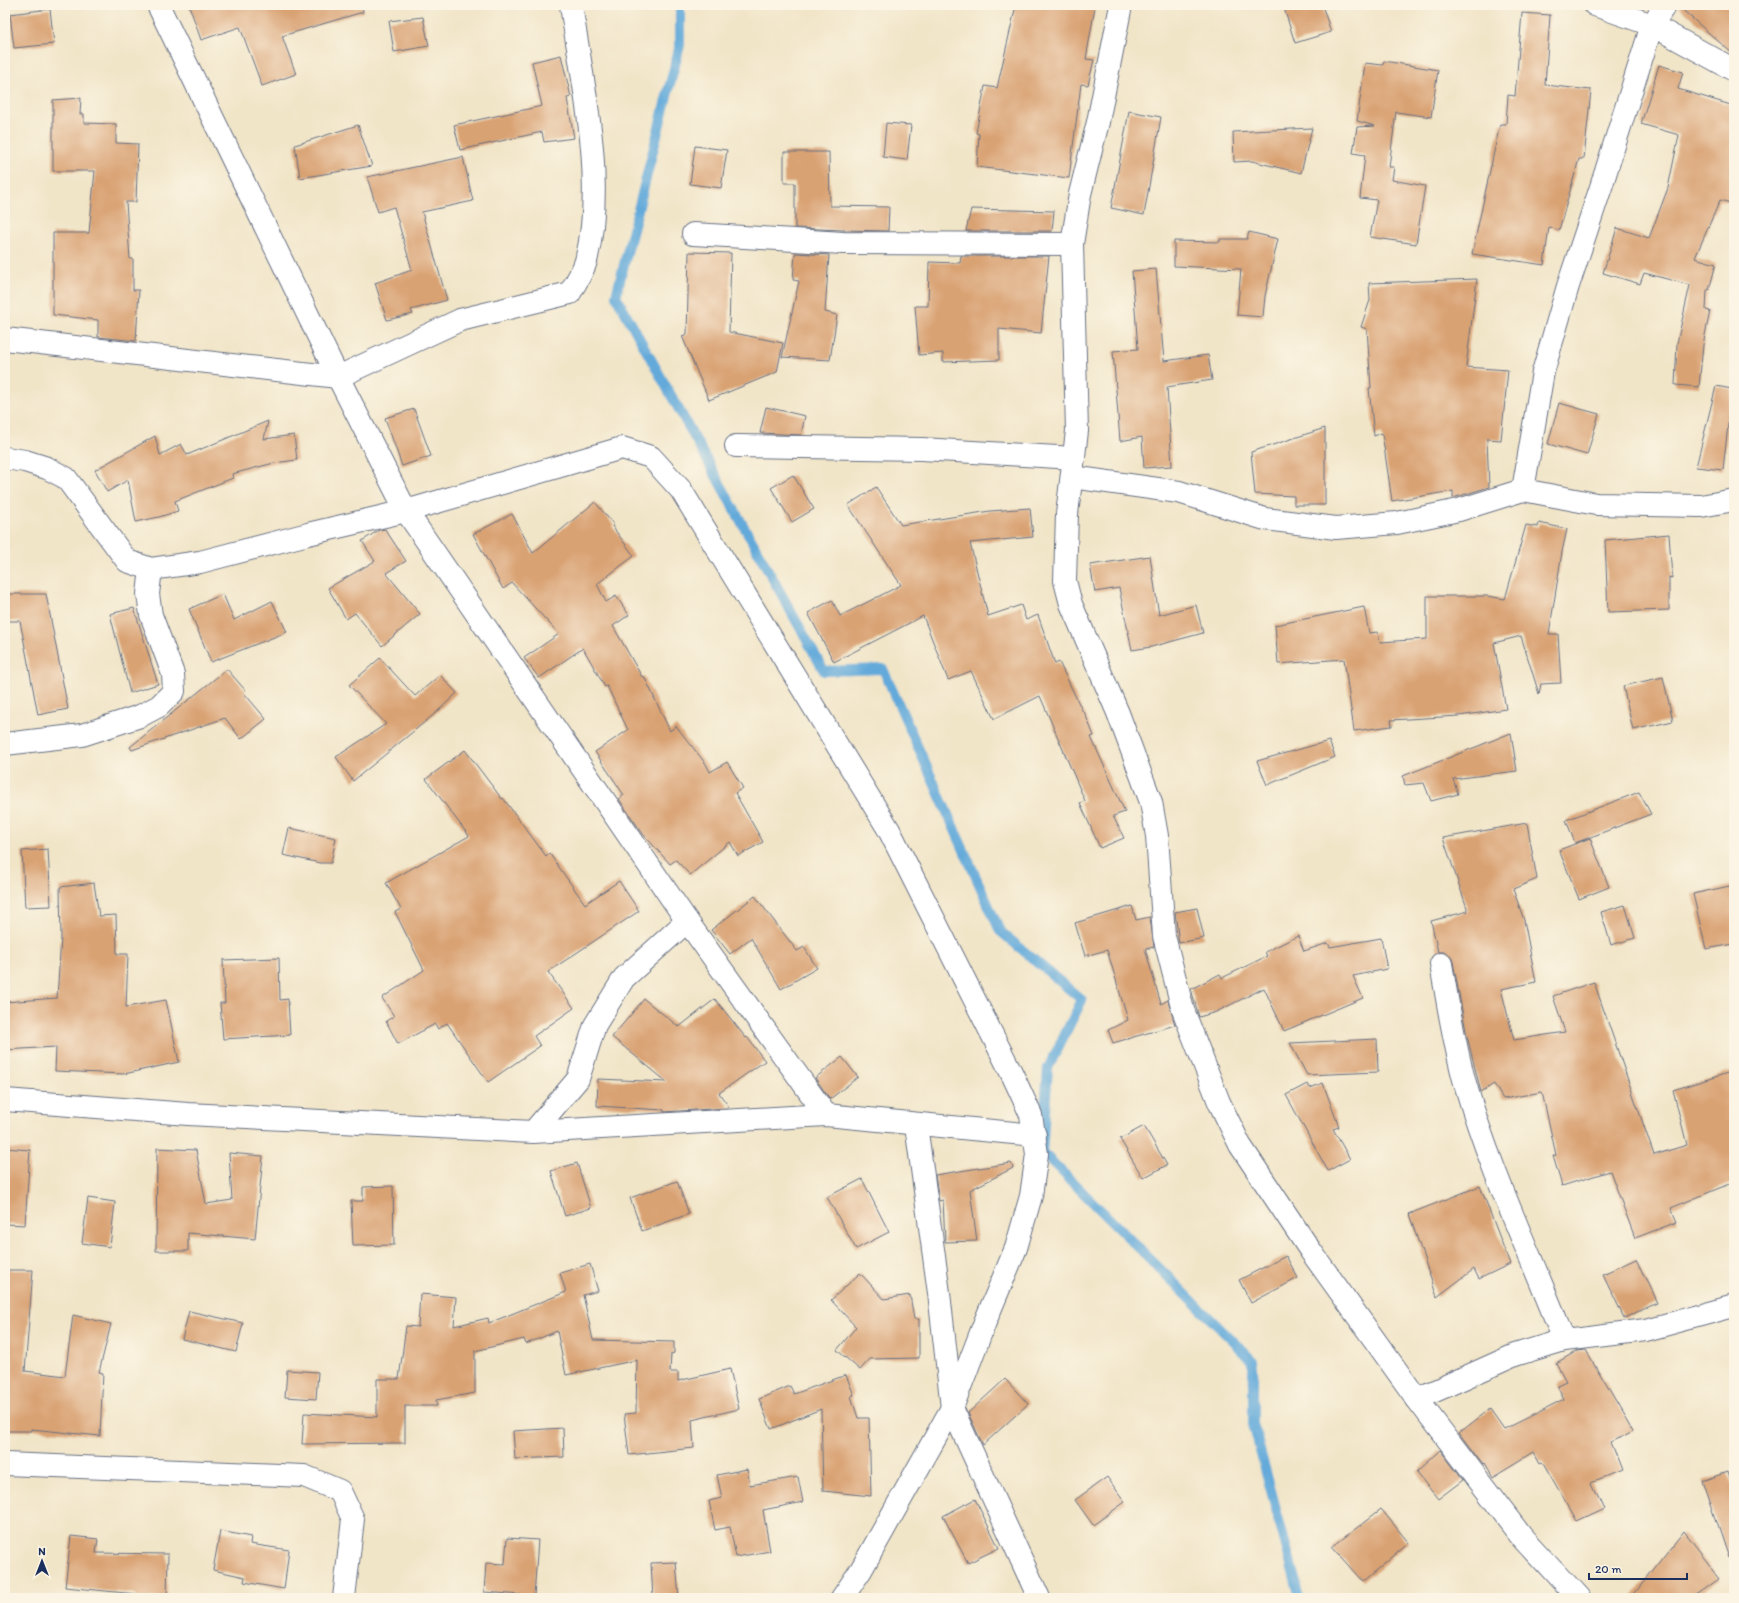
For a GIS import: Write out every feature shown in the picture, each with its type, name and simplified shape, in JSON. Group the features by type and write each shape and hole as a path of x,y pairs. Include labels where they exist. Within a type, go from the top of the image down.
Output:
{"street":[{"path":"158,5 338,377 406,511 687,921 826,1115"},
{"path":"5,339 338,377 460,320 570,293 586,262 594,207 591,136 571,5"},
{"path":"1121,5 1098,122 1080,194 1072,244 1077,431 1067,514 1065,581 1070,604 1118,713 1151,802 1157,836 1164,936 1183,1010 1219,1102 1240,1145 1310,1250 1417,1399 1522,1537 1578,1598"},
{"path":"1596,5 1652,25 1734,70"},
{"path":"1523,490 1543,372 1568,286 1652,25 1665,5"},
{"path":"693,234 843,243 1072,244"},
{"path":"736,446 922,449 1073,468 1179,492 1265,520 1336,528 1397,523 1459,510 1523,490 1596,504 1701,506 1734,500"},
{"path":"5,458 25,460 66,478 127,561 151,569 200,562 308,534 406,511 622,448 651,457 680,490 889,830 1013,1076 1031,1115 1035,1135 1037,1154 1032,1196 1016,1248 985,1322 952,1408 861,1570 842,1598"},
{"path":"5,744 82,735 140,716 159,706 174,691 173,674 151,615 148,594 151,569"},
{"path":"533,1132 578,1079 595,1025 624,978 687,921"},
{"path":"1441,964 1452,1031 1465,1082 1491,1161 1564,1340"},
{"path":"5,1100 188,1114 533,1132 826,1115 916,1125 1035,1135"},
{"path":"916,1125 939,1293 952,1408 1039,1598"},
{"path":"1417,1399 1515,1354 1564,1340 1646,1330 1711,1314 1734,1306"},
{"path":"5,1464 304,1476 340,1491 353,1520 344,1598"}],"building":[{"path":"189,5 362,5 363,12 282,36 296,74 262,86 240,27 201,40"},
{"path":"1016,5 1082,5 1095,7 1086,59 1094,60 1088,85 1081,84 1069,178 977,167 979,134 976,133 985,86 997,88"},
{"path":"1283,5 1322,5 1331,32 1295,43"},
{"path":"1677,5 1734,5 1734,55"},
{"path":"50,9 54,44 14,48 10,14"},
{"path":"1522,13 1550,15 1545,85 1591,90 1584,159 1579,159 1559,230 1549,227 1544,265 1472,254 1500,124 1506,124 1508,95 1515,96"},
{"path":"423,17 429,46 394,52 389,21"},
{"path":"561,55 571,97 567,98 574,138 544,142 542,132 460,150 454,125 542,106 532,62"},
{"path":"1384,61 1438,70 1431,117 1396,112 1389,167 1394,167 1392,180 1425,186 1416,244 1370,237 1377,200 1360,198 1365,155 1353,153 1357,127 1375,126 1357,121 1365,63 1383,65"},
{"path":"1659,65 1683,72 1678,89 1734,106 1734,204 1720,200 1695,258 1716,264 1709,290 1707,290 1706,310 1710,311 1703,345 1699,387 1675,385 1677,343 1690,285 1644,273 1640,284 1603,273 1617,228 1649,238 1668,188 1679,135 1641,124"},
{"path":"81,98 80,114 84,114 84,123 116,124 116,143 138,144 136,202 126,202 130,259 133,259 133,290 139,290 136,341 98,337 98,320 53,315 53,233 89,233 95,171 53,171 53,100"},
{"path":"1129,111 1161,117 1144,215 1111,208"},
{"path":"886,123 911,125 907,160 883,157"},
{"path":"358,125 372,166 300,178 295,145"},
{"path":"1312,128 1301,173 1252,161 1234,162 1233,132"},
{"path":"695,146 727,150 721,188 690,184"},
{"path":"784,152 829,152 830,206 889,207 888,231 795,228 795,183 784,183"},
{"path":"463,157 473,201 422,212 447,300 411,310 413,314 387,320 375,283 412,270 394,207 378,212 367,177"},
{"path":"971,209 1054,211 1052,231 966,231"},
{"path":"1249,232 1278,239 1265,296 1263,317 1237,315 1241,269 1174,266 1174,241 1220,242 1220,239 1247,239"},
{"path":"689,252 731,253 729,332 783,343 777,372 709,400 682,336 687,334"},
{"path":"795,253 829,255 825,312 837,315 830,360 782,357 799,281 793,280"},
{"path":"961,256 1049,256 1041,333 999,329 999,360 943,362 943,353 919,355 915,306 928,306 929,262 960,263"},
{"path":"1156,269 1164,361 1208,355 1212,380 1167,387 1172,466 1144,468 1142,437 1120,441 1113,351 1138,349 1132,271"},
{"path":"1477,279 1466,367 1508,370 1501,440 1487,439 1489,487 1453,498 1453,491 1392,501 1382,433 1374,436 1369,388 1371,388 1367,329 1361,327 1370,300 1369,283"},
{"path":"1716,386 1732,389 1723,470 1696,467"},
{"path":"1559,403 1599,414 1587,455 1548,444"},
{"path":"766,407 805,416 801,435 760,433"},
{"path":"414,409 431,456 402,466 385,418"},
{"path":"268,421 264,439 294,435 297,460 274,463 232,474 233,478 175,501 178,511 159,517 136,522 128,480 107,492 95,470 155,436 160,455 181,444 187,455"},
{"path":"1325,428 1325,505 1294,505 1294,496 1255,494 1251,452"},
{"path":"793,475 814,509 792,522 771,488"},
{"path":"876,487 901,525 990,511 1030,508 1033,537 970,543 988,616 1021,605 1026,620 1038,615 1055,664 1059,662 1083,712 1084,711 1094,736 1091,737 1125,812 1113,816 1124,838 1100,848 1080,803 1085,801 1040,696 994,719 971,671 948,680 923,616 834,662 808,613 832,600 840,616 901,585 848,505"},
{"path":"595,502 614,525 612,526 634,556 597,584 606,602 616,596 629,615 613,626 642,677 644,676 670,731 676,726 706,764 710,772 727,762 743,788 735,793 763,842 738,856 730,842 690,875 676,860 670,864 643,834 619,799 624,795 595,752 628,730 607,686 605,687 583,648 539,678 524,658 559,634 512,583 503,589 473,534 512,514 533,553"},
{"path":"1539,523 1567,529 1549,634 1558,634 1561,683 1541,684 1539,694 1521,636 1494,643 1506,709 1459,716 1391,720 1392,726 1354,731 1344,659 1278,664 1275,625 1364,607 1369,633 1378,632 1380,642 1427,639 1427,596 1487,596 1505,599 1526,525 1538,527"},
{"path":"385,529 406,561 386,573 420,614 382,646 355,613 346,619 328,588 375,561 362,541 379,530"},
{"path":"1669,534 1672,578 1669,577 1669,610 1608,612 1605,540"},
{"path":"1150,556 1159,615 1196,605 1203,633 1151,647 1132,650 1119,588 1095,592 1090,565"},
{"path":"5,594 46,594 68,709 38,715 20,621 5,621"},
{"path":"223,594 234,620 272,601 287,632 211,662 189,609"},
{"path":"134,608 158,684 130,693 110,614"},
{"path":"380,658 415,696 440,675 457,693 437,712 353,781 336,757 386,724 349,685"},
{"path":"227,669 246,691 244,693 266,719 241,739 225,718 132,750 130,747"},
{"path":"1663,677 1673,721 1633,730 1623,686"},
{"path":"1511,733 1517,771 1453,779 1458,794 1431,801 1424,783 1405,785 1403,776"},
{"path":"1329,741 1335,757 1267,785 1257,761"},
{"path":"465,750 546,856 549,853 585,904 619,881 639,911 548,972 574,1008 534,1036 540,1046 488,1082 447,1023 438,1029 435,1024 398,1044 386,1021 394,1016 382,998 424,970 395,912 401,909 386,883 469,836 426,779"},
{"path":"1639,792 1651,814 1575,843 1566,820"},
{"path":"1527,823 1537,879 1513,889 1524,920 1536,982 1501,989 1514,1040 1565,1032 1553,996 1594,982 1654,1155 1687,1145 1673,1090 1734,1071 1734,1182 1671,1208 1677,1222 1635,1238 1610,1171 1562,1186 1553,1156 1556,1155 1542,1092 1503,1099 1494,1084 1481,1092 1467,1036 1453,962 1451,956 1446,952 1438,952 1431,921 1468,911 1443,838"},
{"path":"289,828 336,838 331,863 320,863 283,855"},
{"path":"1590,838 1609,887 1579,899 1559,850"},
{"path":"48,849 51,906 25,907 22,851"},
{"path":"94,883 99,916 116,915 117,954 128,954 126,1007 166,1000 179,1062 124,1074 55,1071 56,1047 5,1050 5,1002 57,998 61,938 60,887"},
{"path":"1734,885 1734,944 1706,949 1693,894"},
{"path":"755,896 797,951 804,947 817,968 781,989 751,938 730,954 711,930"},
{"path":"1625,905 1635,938 1611,945 1601,912"},
{"path":"1132,906 1136,920 1150,917 1154,947 1145,949 1161,1004 1168,1000 1175,1025 1113,1043 1108,1030 1128,1020 1107,950 1085,956 1075,923"},
{"path":"1197,908 1204,938 1179,943 1175,912"},
{"path":"1298,936 1304,951 1328,943 1330,947 1381,938 1387,969 1353,976 1363,998 1284,1031 1264,988 1216,1012 1199,1017 1191,989 1220,974 1222,978 1267,956 1265,952"},
{"path":"279,958 280,1000 288,999 290,1035 223,1039 220,1003 225,1003 223,960"},
{"path":"644,999 679,1027 715,999 746,1038 747,1037 765,1061 719,1093 729,1107 664,1112 664,1110 597,1106 598,1079 667,1082 612,1037"},
{"path":"1377,1039 1378,1072 1307,1075 1290,1043"},
{"path":"842,1057 858,1077 830,1099 815,1078"},
{"path":"1323,1083 1339,1127 1333,1129 1350,1159 1328,1171 1286,1095 1307,1084 1310,1088"},
{"path":"1144,1126 1167,1165 1143,1178 1120,1139"},
{"path":"5,1148 30,1150 25,1225 5,1224"},
{"path":"157,1148 196,1150 206,1204 232,1200 229,1153 263,1156 255,1239 188,1233 188,1251 156,1251"},
{"path":"577,1163 591,1208 565,1216 551,1171"},
{"path":"1011,1163 1013,1168 970,1190 977,1241 945,1242 943,1200 939,1201 935,1175"},
{"path":"862,1179 889,1232 856,1249 827,1197"},
{"path":"677,1181 689,1214 642,1231 630,1198"},
{"path":"393,1186 394,1245 353,1246 351,1201 363,1201 363,1187"},
{"path":"1480,1186 1510,1264 1479,1279 1474,1269 1437,1297 1409,1214"},
{"path":"88,1198 115,1202 110,1247 82,1243"},
{"path":"1286,1256 1298,1278 1251,1303 1239,1280"},
{"path":"1636,1259 1657,1303 1624,1318 1603,1274"},
{"path":"590,1264 598,1291 583,1295 593,1340 674,1342 674,1353 671,1354 670,1372 678,1372 678,1381 730,1369 739,1409 692,1420 694,1448 629,1455 624,1414 636,1413 637,1360 566,1375 557,1331 526,1344 524,1339 475,1351 475,1393 436,1400 437,1406 405,1406 405,1443 302,1444 304,1413 377,1417 377,1379 399,1379 406,1326 418,1327 420,1294 456,1297 454,1326 488,1318 489,1323 566,1292 560,1273"},
{"path":"5,1270 33,1270 25,1371 65,1376 73,1315 111,1324 99,1372 103,1373 100,1436 31,1429 31,1431 5,1431"},
{"path":"860,1273 884,1299 910,1295 914,1319 919,1319 919,1358 870,1359 860,1370 837,1350 856,1327 831,1300"},
{"path":"189,1311 243,1323 236,1352 182,1339"},
{"path":"1586,1350 1633,1430 1610,1442 1621,1470 1592,1482 1604,1508 1576,1521 1542,1462 1540,1463 1534,1452 1493,1477 1485,1463 1483,1465 1459,1433 1490,1409 1504,1429 1564,1399 1557,1385 1566,1381 1556,1363 1577,1351"},
{"path":"287,1370 318,1372 316,1399 285,1397"},
{"path":"846,1375 854,1395 851,1396 858,1418 869,1418 871,1496 823,1491 821,1409 771,1429 759,1399 790,1386 794,1394"},
{"path":"1005,1379 1028,1404 983,1445 968,1413"},
{"path":"563,1428 564,1457 515,1459 513,1431"},
{"path":"1440,1450 1463,1480 1438,1499 1416,1472"},
{"path":"747,1469 750,1485 798,1477 803,1502 763,1510 770,1551 736,1557 730,1527 715,1530 709,1501 722,1498 717,1475"},
{"path":"1728,1472 1734,1492 1734,1557 1729,1558 1703,1481"},
{"path":"1107,1477 1125,1502 1093,1525 1075,1500"},
{"path":"975,1499 999,1548 968,1563 943,1516"},
{"path":"1381,1509 1409,1543 1363,1582 1332,1547"},
{"path":"220,1531 251,1537 250,1544 289,1550 284,1589 244,1582 245,1577 213,1570"},
{"path":"1683,1532 1720,1580 1694,1598 1631,1598"},
{"path":"71,1536 98,1539 96,1553 168,1554 167,1598 136,1598 136,1594 65,1587"},
{"path":"507,1538 538,1540 534,1596 484,1592 486,1563 505,1564"},
{"path":"676,1562 679,1598 653,1598 651,1563"}],"waterway":[{"path":"680,5 680,45 616,296 824,671 883,669 1000,931 1082,1000 1048,1068 1042,1152 1253,1361 1253,1424 1300,1598"}]}
